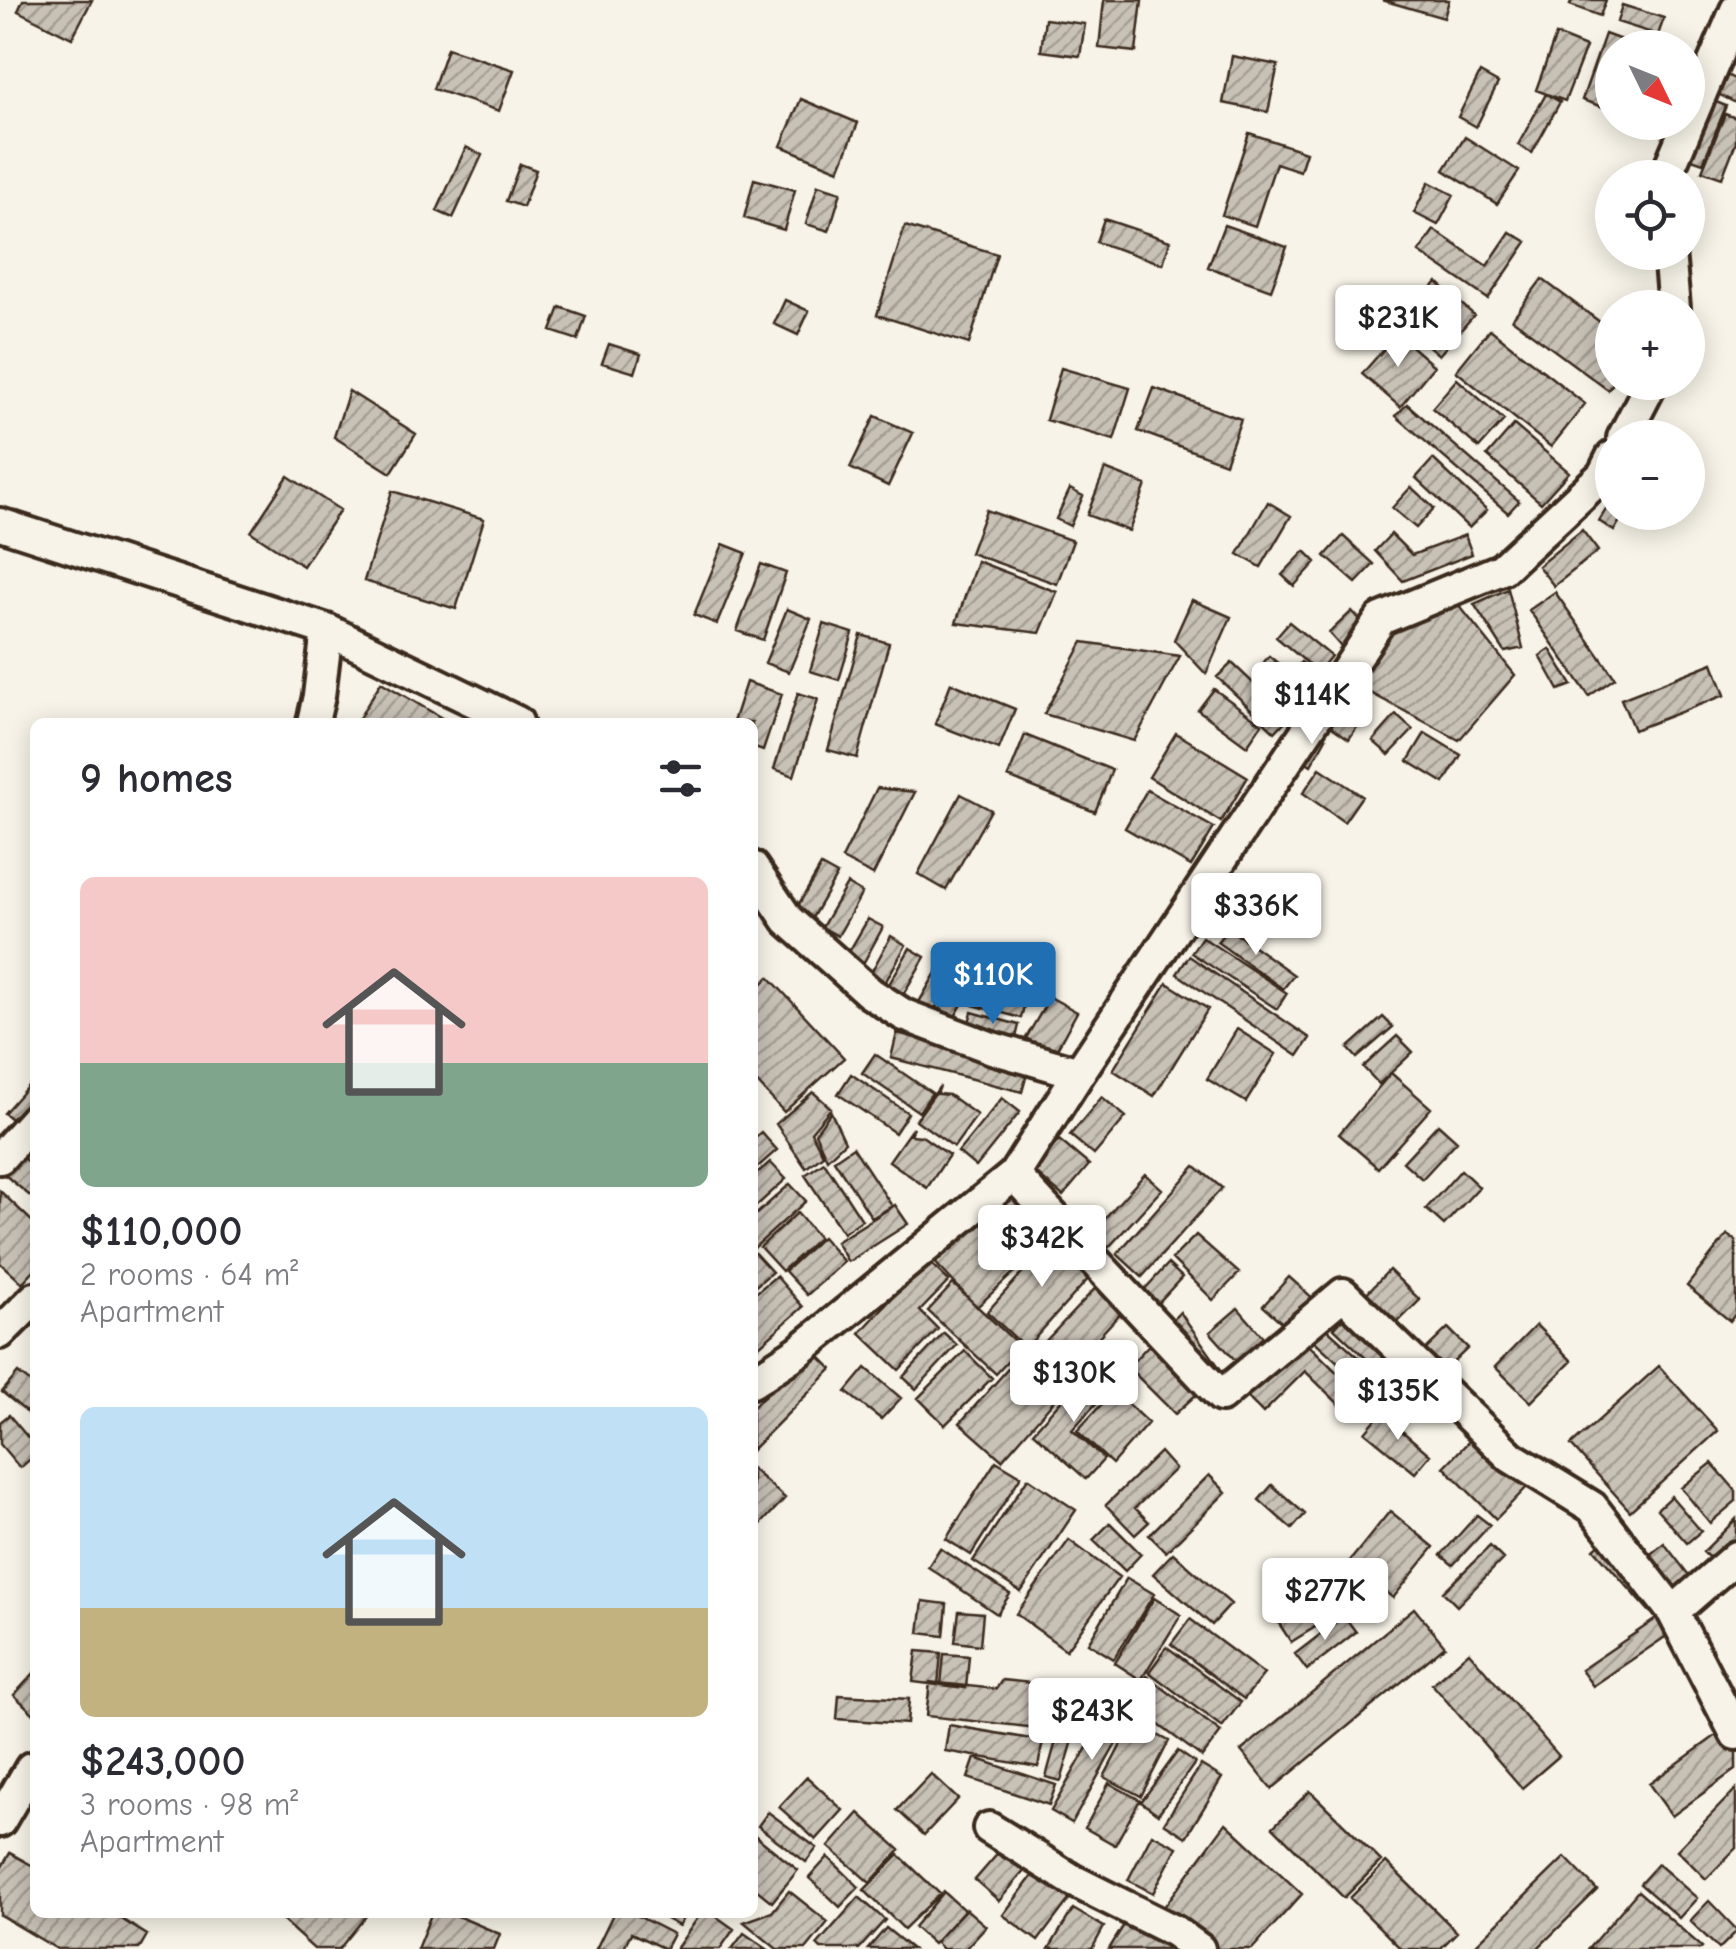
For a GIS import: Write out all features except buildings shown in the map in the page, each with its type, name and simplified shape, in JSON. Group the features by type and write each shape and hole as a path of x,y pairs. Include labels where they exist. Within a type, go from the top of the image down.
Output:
{"street":[{"path":"1673,160 1736,10"},
{"path":"758,1378 798,1351 1014,1175 1380,619 1502,570 1595,483"},
{"path":"0,524 327,630 509,718"},
{"path":"314,718 327,630"},
{"path":"758,876 788,920 870,993 904,1015 992,1048 1078,1073"},
{"path":"0,1158 30,1125"},
{"path":"1014,1175 1221,1396 1343,1294 1511,1457 1592,1507 1673,1612 1736,1734"},
{"path":"0,1333 30,1303"},
{"path":"1673,1612 1736,1557"},
{"path":"0,1821 30,1770"},
{"path":"990,1828 1074,1882 1174,1931 1198,1949"}]}
